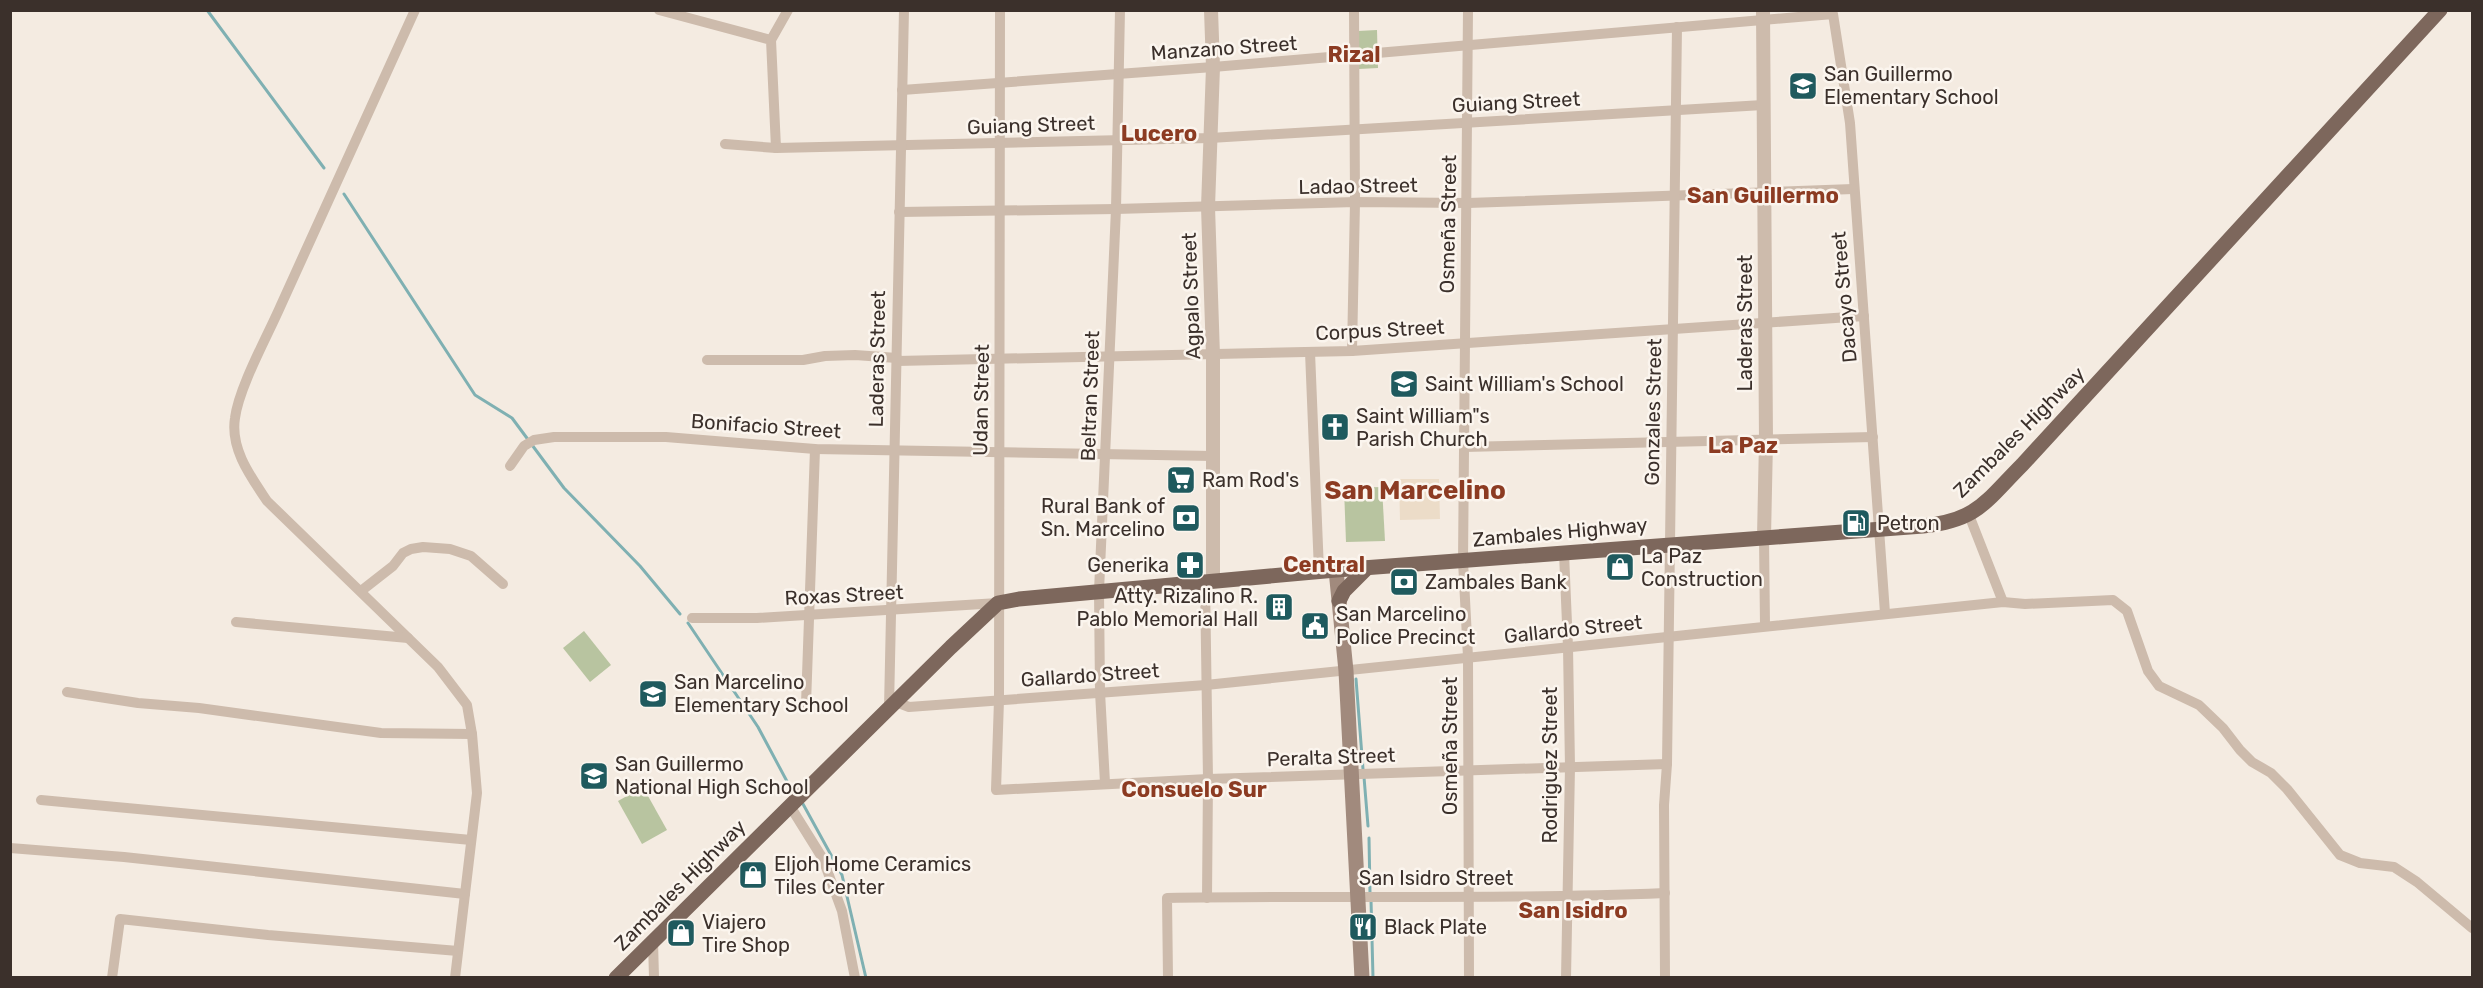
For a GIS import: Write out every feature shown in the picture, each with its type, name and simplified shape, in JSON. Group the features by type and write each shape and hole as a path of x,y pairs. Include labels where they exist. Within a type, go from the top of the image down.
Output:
{"main road":[{"name":"Zambales Highway","path":"616,978 958,639 998,603 1099,591 1336,570 1878,530 1944,524 1969,515 1978,509 2022,465 2440,10"},
{"path":"1339,601 1344,591 1367,568"},
{"path":"1336,570 1346,671 1362,978"}],"street":[{"path":"415,10 268,334 245,388 235,419 238,451 267,501 438,667 466,705 472,734 477,793 455,978"},
{"path":"658,10 771,40"},
{"path":"776,148 771,40 788,10"},
{"name":"Laderas Street","path":"892,705 890,610 904,10"},
{"name":"Udan Street","path":"996,790 999,700 1000,10"},
{"name":"Beltran Street","path":"1105,783 1100,692 1099,591 1116,209 1120,10"},
{"name":"Agpalo Street","path":"1207,898 1206,685 1213,456 1213,355 1208,207 1212,68 1211,10"},
{"path":"1352,351 1355,202 1354,10"},
{"name":"Osmeña Street","path":"1468,10 1463,561 1468,657 1469,978"},
{"name":"Dacayo Street","path":"1763,16 1833,14 1850,123 1885,613"},
{"name":"Laderas Street","path":"1763,16 1765,626"},
{"name":"Manzano Street","path":"902,90 1212,68 1468,46 1677,27 1763,16"},
{"name":"Gonzales Street","path":"1665,978 1664,806 1667,764 1668,544 1677,27"},
{"name":"Guiang Street","path":"725,144 776,148 900,147 1210,138 1763,105"},
{"name":"Ladao Street","path":"899,212 999,212 1355,202 1467,203 1853,189"},
{"name":"Corpus Street","path":"707,360 803,360 835,356 897,360 1352,351 1864,316"},
{"path":"1310,352 1319,572"},
{"name":"Bonifacio Street","path":"510,466 524,446 534,440 555,437 666,437 815,449 1213,456"},
{"path":"1464,447 1671,444 1873,437"},
{"path":"806,704 815,449"},
{"path":"1969,515 2003,602"},
{"path":"361,591 393,566 403,553 423,547 450,549 471,556 503,585"},
{"name":"Rodriguez Street","path":"1564,553 1570,767 1566,978"},
{"name":"Gallardo Street","path":"892,705 909,707 1206,685 2003,602 2025,604 2113,600 2127,610 2153,680 2159,686 2199,705 2252,762 2271,773 2287,789 2340,855 2360,863 2394,867 2417,882 2472,928"},
{"name":"Roxas Street","path":"692,618 810,615 998,603"},
{"path":"236,622 408,638"},
{"path":"67,692 381,733 472,734"},
{"name":"Peralta Street","path":"996,790 1208,779 1667,764"},
{"path":"41,800 471,840"},
{"path":"790,806 823,859 842,911 855,978"},
{"path":"10,848 124,857 465,894"},
{"name":"San Isidro Street","path":"1168,978 1167,898 1567,897 1665,893"},
{"path":"112,978 120,919 268,935 458,951"},
{"path":"653,941 654,978"}],"green space":[{"path":"1377,30 1378,68 1359,69 1358,31"},
{"path":"1382,487 1385,541 1346,542 1344,488"},
{"path":"584,631 611,665 590,682 563,648"},
{"path":"643,787 667,830 642,844 618,801"}],"shaded area":[{"path":"1399,479 1439,479 1440,519 1400,520"}],"waterway":[{"path":"207,10 324,168"},
{"path":"344,194 475,395 512,418 564,488 640,566 680,614"},
{"path":"688,623 758,727 790,787"},
{"path":"1356,679 1363,769"},
{"path":"1364,777 1368,826"},
{"path":"803,804 842,875 866,978"},
{"path":"1369,838 1370,893"},
{"path":"1371,900 1373,978"}],"place":[{"name":"San Guillermo Elementary School","path":"1803,86"},
{"name":"Saint William's School","path":"1404,384"},
{"name":"Saint William\"s Parish Church","path":"1335,427"},
{"name":"Ram Rod's","path":"1181,480"},
{"name":"Rural Bank of Sn. Marcelino","path":"1186,518"},
{"name":"Petron","path":"1856,523"},
{"name":"Generika","path":"1190,565"},
{"name":"La Paz Construction","path":"1620,567"},
{"name":"Zambales Bank","path":"1404,582"},
{"name":"Atty. Rizalino R. Pablo Memorial Hall","path":"1279,607"},
{"name":"San Marcelino Police Precinct","path":"1315,626"},
{"name":"San Marcelino Elementary School","path":"653,694"},
{"name":"San Guillermo National High School","path":"594,776"},
{"name":"Eljoh Home Ceramics Tiles Center","path":"753,875"},
{"name":"Black Plate","path":"1363,927"},
{"name":"Viajero Tire Shop","path":"681,933"}],"district":[{"name":"Rizal","path":"1354,54"},
{"name":"Lucero","path":"1159,133"},
{"name":"San Guillermo","path":"1763,195"},
{"name":"La Paz","path":"1743,445"},
{"name":"San Marcelino","path":"1415,490"},
{"name":"Central","path":"1324,564"},
{"name":"Consuelo Sur","path":"1194,789"},
{"name":"San Isidro","path":"1573,910"}]}
